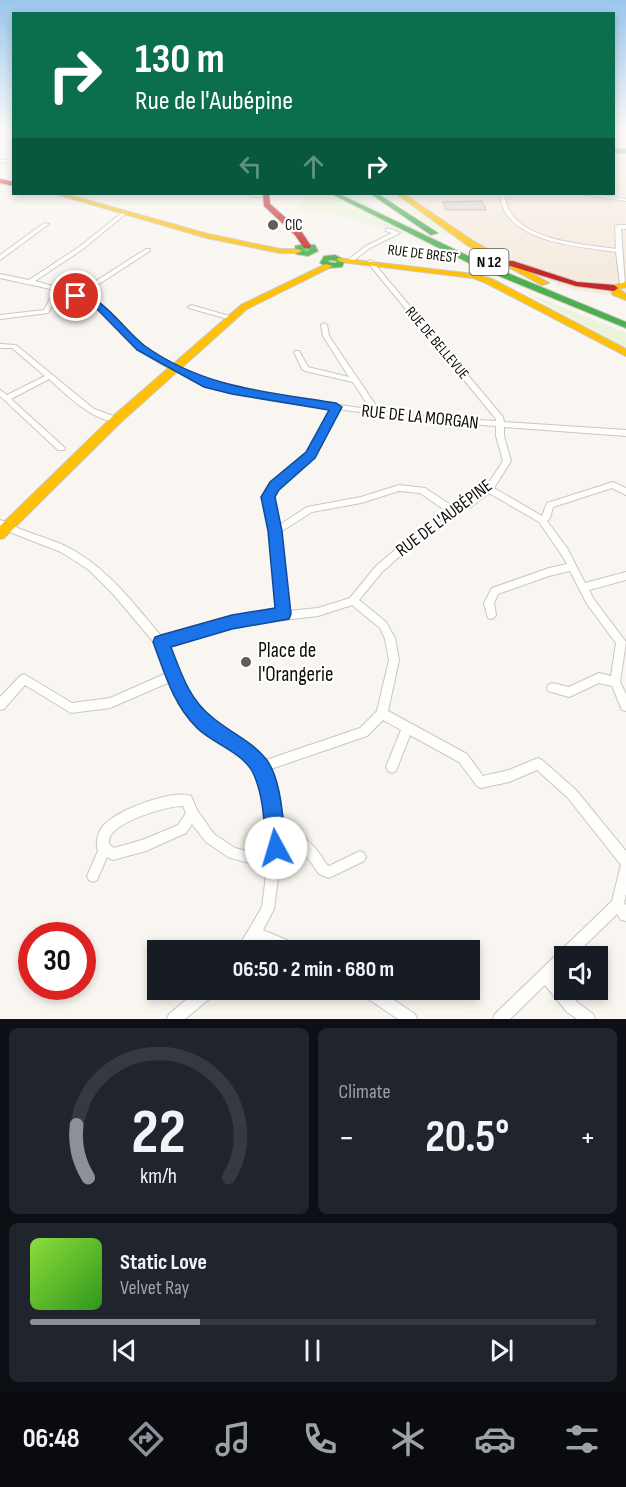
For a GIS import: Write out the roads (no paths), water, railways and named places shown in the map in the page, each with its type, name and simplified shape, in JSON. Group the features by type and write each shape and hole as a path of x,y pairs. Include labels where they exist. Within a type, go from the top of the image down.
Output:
{"main road":[{"path":"63,195 231,242 316,255 337,265 346,260"},
{"path":"266,195 266,206 297,231 316,255"},
{"path":"337,195 431,242 537,290"},
{"name":"N 12","path":"368,195 418,229 537,290 626,325"},
{"name":"N 12","path":"375,195 421,226 475,255 626,319"},
{"path":"401,195 464,239 514,268 613,314"},
{"path":"464,239 517,266 559,280 622,288"},
{"path":"2,528 116,420 180,371 231,318 316,255"},
{"name":"RUE DE BREST","path":"346,260 454,273 489,281 626,353"}],"street":[{"path":"502,195 506,213 525,229 557,241 620,251"},
{"path":"593,195 626,200"},
{"path":"30,282 81,248 126,212"},
{"path":"0,258 46,224"},
{"path":"622,288 618,227 626,227"},
{"path":"346,260 397,233 388,230"},
{"path":"76,296 148,250"},
{"name":"RUE DE BELLEVUE","path":"370,262 500,419 501,426"},
{"path":"0,276 58,289 101,308 140,348 180,371"},
{"path":"0,317 46,312 58,289"},
{"path":"191,307 231,318"},
{"path":"324,325 326,336 371,404 371,412"},
{"path":"0,346 14,346 91,411 116,420"},
{"path":"297,352 305,369 355,380"},
{"name":"RUE DE LA MORGAN","path":"180,371 208,384 232,391 371,412 501,426 626,433"},
{"path":"7,399 50,376"},
{"path":"0,392 61,448"},
{"path":"284,614 275,531 268,497 274,486 311,455 336,407"},
{"name":"RUE DE L'AUBÉPINE","path":"353,601 380,569 438,518 468,505 489,489 505,468 507,461 500,436 501,426"},
{"path":"542,520 546,518 550,506 613,485 626,492"},
{"path":"275,531 310,509 361,500 399,488 422,490 453,511"},
{"path":"489,489 542,520 591,601 621,642 615,682 626,706"},
{"path":"2,528 63,548 84,560 105,577 161,642 181,696 204,723 244,750 261,767 271,798 274,864 268,909 250,940"},
{"path":"491,615 489,603 495,591 549,572 572,567"},
{"path":"584,587 626,576"},
{"path":"161,642 232,622 284,614 318,612 353,601 383,625 390,638 394,660 382,714 363,732 261,767"},
{"path":"0,705 24,679 71,708 110,703 172,676"},
{"path":"552,688 569,692 599,678 615,682"},
{"path":"382,714 463,758 481,782 509,776 538,764 572,794 626,861"},
{"path":"392,767 407,728"},
{"path":"93,876 104,850 102,847 105,832 115,823 176,798 187,800 192,814 210,838 232,852 274,864"},
{"path":"104,850 113,854 146,845 182,829 192,814"},
{"path":"274,831 285,831 314,853 323,870 328,872 360,857"},
{"path":"500,1019 545,974 621,910 626,869"},
{"path":"254,933 270,940"},
{"path":"545,974 572,1007 588,1019"},
{"path":"174,1019 197,1000"},
{"path":"382,1000 410,1019"}],"place":[{"name":"CIC","path":"273,225"},
{"name":"Place de l'Orangerie","path":"246,662"}]}
